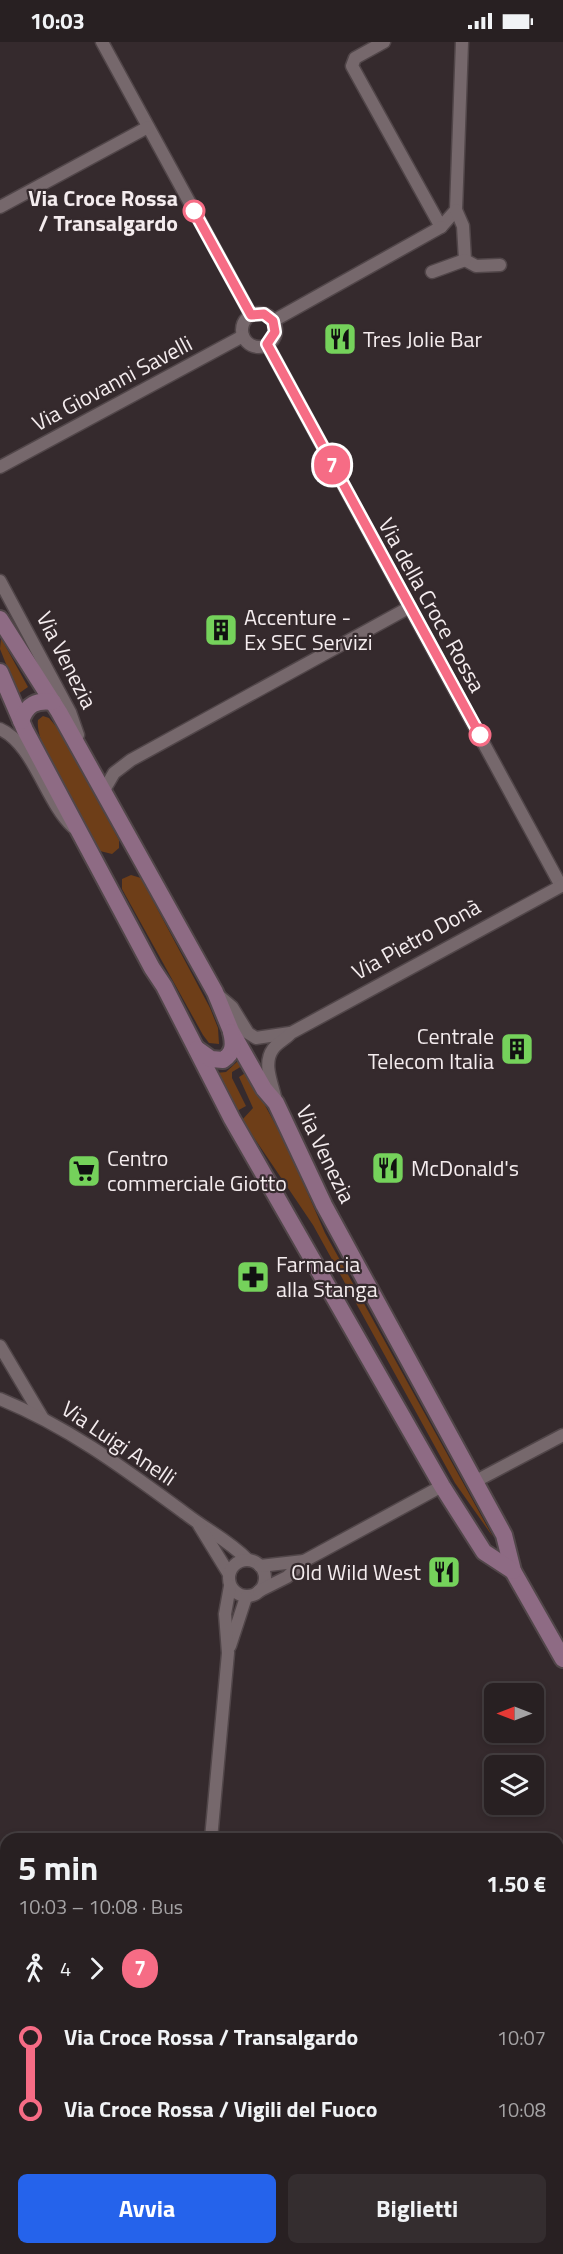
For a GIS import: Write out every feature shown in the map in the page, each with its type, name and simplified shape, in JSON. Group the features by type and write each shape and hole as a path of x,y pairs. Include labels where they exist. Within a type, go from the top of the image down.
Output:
{"main road":[{"name":"Via Venezia","path":"0,619 53,702 215,992 231,1031 264,1089 276,1103 324,1205 504,1534 513,1571 563,1659"},
{"name":"Via Venezia","path":"0,672 4,697 21,721 79,833 197,1049 232,1119 442,1486 484,1552 513,1571"},
{"name":"Via Venezia","path":"21,721 24,711 33,703 53,702"},
{"path":"197,1049 211,1059 223,1060 231,1053 233,1046 231,1031"}],"street":[{"path":"102,42 251,315"},
{"path":"384,42 355,58 352,66 441,227"},
{"path":"462,42 456,210 463,226 465,260"},
{"path":"0,207 148,127"},
{"path":"273,321 441,227 456,210"},
{"path":"432,272 465,260 476,266 500,265"},
{"path":"264,314 273,321 275,332 267,344 253,346 243,336 244,321 251,315 264,314"},
{"name":"Via Giovanni Savelli","path":"0,467 243,336"},
{"name":"Via della Croce Rossa","path":"267,344 562,885"},
{"name":"Via Venezia","path":"0,581 70,712 87,762"},
{"path":"103,792 114,772 131,760 410,607"},
{"name":"Via Venezia","path":"0,729 19,742 60,815 79,833"},
{"name":"Via Pietro Donà","path":"276,1103 268,1071 269,1060 271,1051 291,1033 562,885"},
{"name":"Via Pietro Donà","path":"215,992 232,1007 248,1033 264,1038 291,1033"},
{"path":"0,1347 42,1417"},
{"name":"Via Luigi Anelli","path":"0,1399 42,1417 100,1450 199,1524 228,1540 248,1560"},
{"path":"476,1481 563,1435"},
{"path":"230,1580 239,1595 246,1596 259,1591 287,1577 304,1561 442,1486"},
{"name":"Via Luigi Anelli","path":"199,1524 230,1580"},
{"path":"212,1833 228,1653 225,1614 235,1564 248,1560 260,1566 304,1561"},
{"path":"259,1591 265,1578 260,1566"},
{"path":"228,1653 246,1596"}],"shaded area":[{"path":"1,638 28,687 18,694 0,649"},
{"path":"43,716 49,718 59,730 119,840 119,848 112,854 100,851 52,766 39,732 38,720"},
{"path":"131,875 141,878 210,1008 218,1028 219,1044 209,1043 203,1035 122,889 122,879"},
{"path":"239,1060 242,1066 232,1072 232,1078 246,1106 237,1111 216,1073 226,1072"},
{"path":"247,1072 287,1146 325,1233 493,1537 455,1483 313,1225 242,1120 253,1108 239,1077"}],"bus line":[{"name":"7","path":"194,211 251,315 264,314 273,321 275,332 267,344 480,735"}],"place":[{"name":"Via Croce Rossa / Transalgardo","path":"194,211"},
{"name":"Tres Jolie Bar","path":"340,339"},
{"name":"Accenture - Ex SEC Servizi","path":"221,630"},
{"name":"Centrale Telecom Italia","path":"517,1049"},
{"name":"McDonald's","path":"388,1168"},
{"name":"Centro commerciale Giotto","path":"84,1171"},
{"name":"Farmacia alla Stanga","path":"253,1277"},
{"name":"Old Wild West","path":"444,1572"}]}
